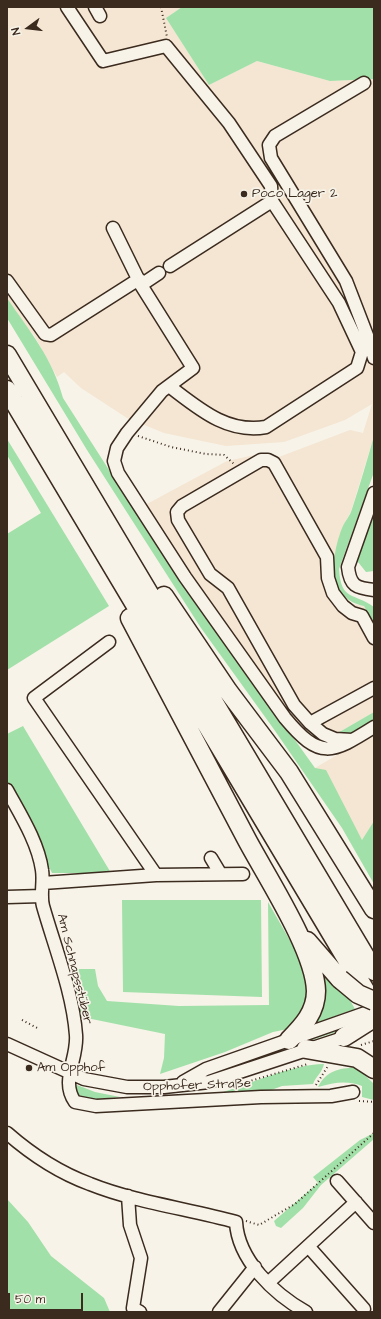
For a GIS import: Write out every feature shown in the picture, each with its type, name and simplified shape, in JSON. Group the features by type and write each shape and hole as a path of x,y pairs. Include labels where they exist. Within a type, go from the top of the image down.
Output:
{"highway":[{"path":"7,355 374,971"},
{"path":"7,390 89,527 371,1018 344,1037"},
{"path":"103,516 159,589 228,691 289,772 374,909"},
{"path":"89,527 124,606 246,839 290,918 309,962 314,975 316,992 313,1007 306,1023 289,1040"},
{"path":"290,918 326,965 340,979 358,994 374,1001"},
{"path":"306,1049 356,1058 374,1069"}],"street":[{"path":"67,7 104,61 166,46 229,122 271,186 272,201 339,303 362,352 357,368 266,427 252,430 228,425 169,386"},
{"path":"364,83 275,136 269,145 270,158 346,281 374,358"},
{"path":"7,281 45,334 51,335 140,282 165,269 272,201"},
{"path":"113,228 140,282 193,368 162,391 127,433 117,448 114,461 118,473 185,577 285,718 300,736 312,744 326,749 342,747 374,727"},
{"path":"353,740 329,736 310,724 294,705 228,588 210,574 178,520 177,512 182,506 261,460 268,460 274,463 327,557 328,578 333,593 348,609 362,616 374,638"},
{"path":"374,493 348,567 349,578 355,586 363,589 374,590"},
{"path":"109,642 34,698 156,875"},
{"path":"310,724 374,688"},
{"name":"Am Schnapsstüber","path":"7,790 35,847 42,870 42,904 73,1013 76,1037 70,1073"},
{"path":"211,858 220,873"},
{"path":"43,883 156,875 220,873 243,874"},
{"path":"7,897 24,895 30,897 42,896"},
{"path":"7,905 21,902 30,897"},
{"name":"Opphofer Straße","path":"179,1085 206,1069 289,1040 371,1018"},
{"name":"Opphofer Straße","path":"7,1044 84,1079 127,1087 164,1087 209,1082 344,1037"},
{"name":"Opphofer Straße","path":"70,1073 70,1095 75,1102 82,1105 331,1096 353,1092"},
{"path":"7,1132 40,1157 61,1170 90,1184 128,1196 238,1221 237,1238 246,1256 268,1283 293,1305 306,1312"},
{"path":"337,1181 374,1223"},
{"path":"128,1196 130,1224 141,1258 133,1308 140,1312"},
{"path":"268,1283 356,1202"},
{"path":"308,1246 364,1309"},
{"path":"219,1312 255,1267"}],"path":[{"path":"161,7 167,40 166,46"},
{"path":"127,433 171,447 206,454 224,455 235,465"},
{"path":"22,1020 39,1029"},
{"path":"319,1078 328,1068"},
{"path":"238,1221 259,1225 294,1204 374,1132"}],"shaded area":[{"path":"7,7 182,7 166,18 209,85 257,61 330,81 374,79 374,436 351,511 342,528 334,577 341,593 353,604 364,606 374,624 374,712 336,734 323,734 320,740 306,733 289,715 181,561 145,505 227,461 264,453 279,457 350,430 363,433 372,404 345,420 284,442 226,446 164,433 127,418 81,388 64,372 57,377 34,335 26,327 7,298"},
{"path":"374,733 374,821 362,840 315,768"}],"green space":[{"path":"182,7 374,7 374,79 330,81 257,61 209,85 166,18"},
{"path":"7,298 47,357 63,398 173,570 315,768 326,770 362,840 374,821 374,884 342,828 273,728 201,628 87,450 7,318"},
{"path":"374,436 374,472 339,569 342,587 346,592 374,607 374,624 364,606 352,602 343,595 337,585 334,563 338,539 352,509"},
{"path":"7,439 109,606 7,670 7,534 41,513 7,455"},
{"path":"374,502 374,571 366,572 358,562 356,556"},
{"path":"374,712 374,720 352,734 336,734"},
{"path":"23,726 111,873 52,873 7,782 7,734"},
{"path":"122,900 261,900 262,997 123,992"},
{"path":"268,902 308,972 308,1006 288,1029 273,1032 225,1052 160,1074 164,1058 165,1034 77,1016 65,969 95,969 98,986 107,1001 179,1006 269,1005"},
{"path":"309,954 343,988 355,1009 313,1024"},
{"path":"343,1026 351,1027 210,1074"},
{"path":"324,1064 313,1084 282,1086 258,1095 223,1096 223,1092 273,1075 299,1067"},
{"path":"356,1067 373,1083 374,1100 362,1097 362,1086 356,1084 340,1083 318,1087 325,1077 334,1071"},
{"path":"77,1085 95,1092 120,1097 86,1100 77,1098 75,1090"},
{"path":"374,1133 374,1139 321,1185 303,1208 281,1228 276,1226 274,1221 318,1183 313,1177 360,1140"},
{"path":"7,1199 28,1222 51,1256 104,1298 110,1312 7,1312"}],"place":[{"name":"Poco Lager 2","path":"244,194"},
{"name":"Am Opphof","path":"29,1068"}]}
